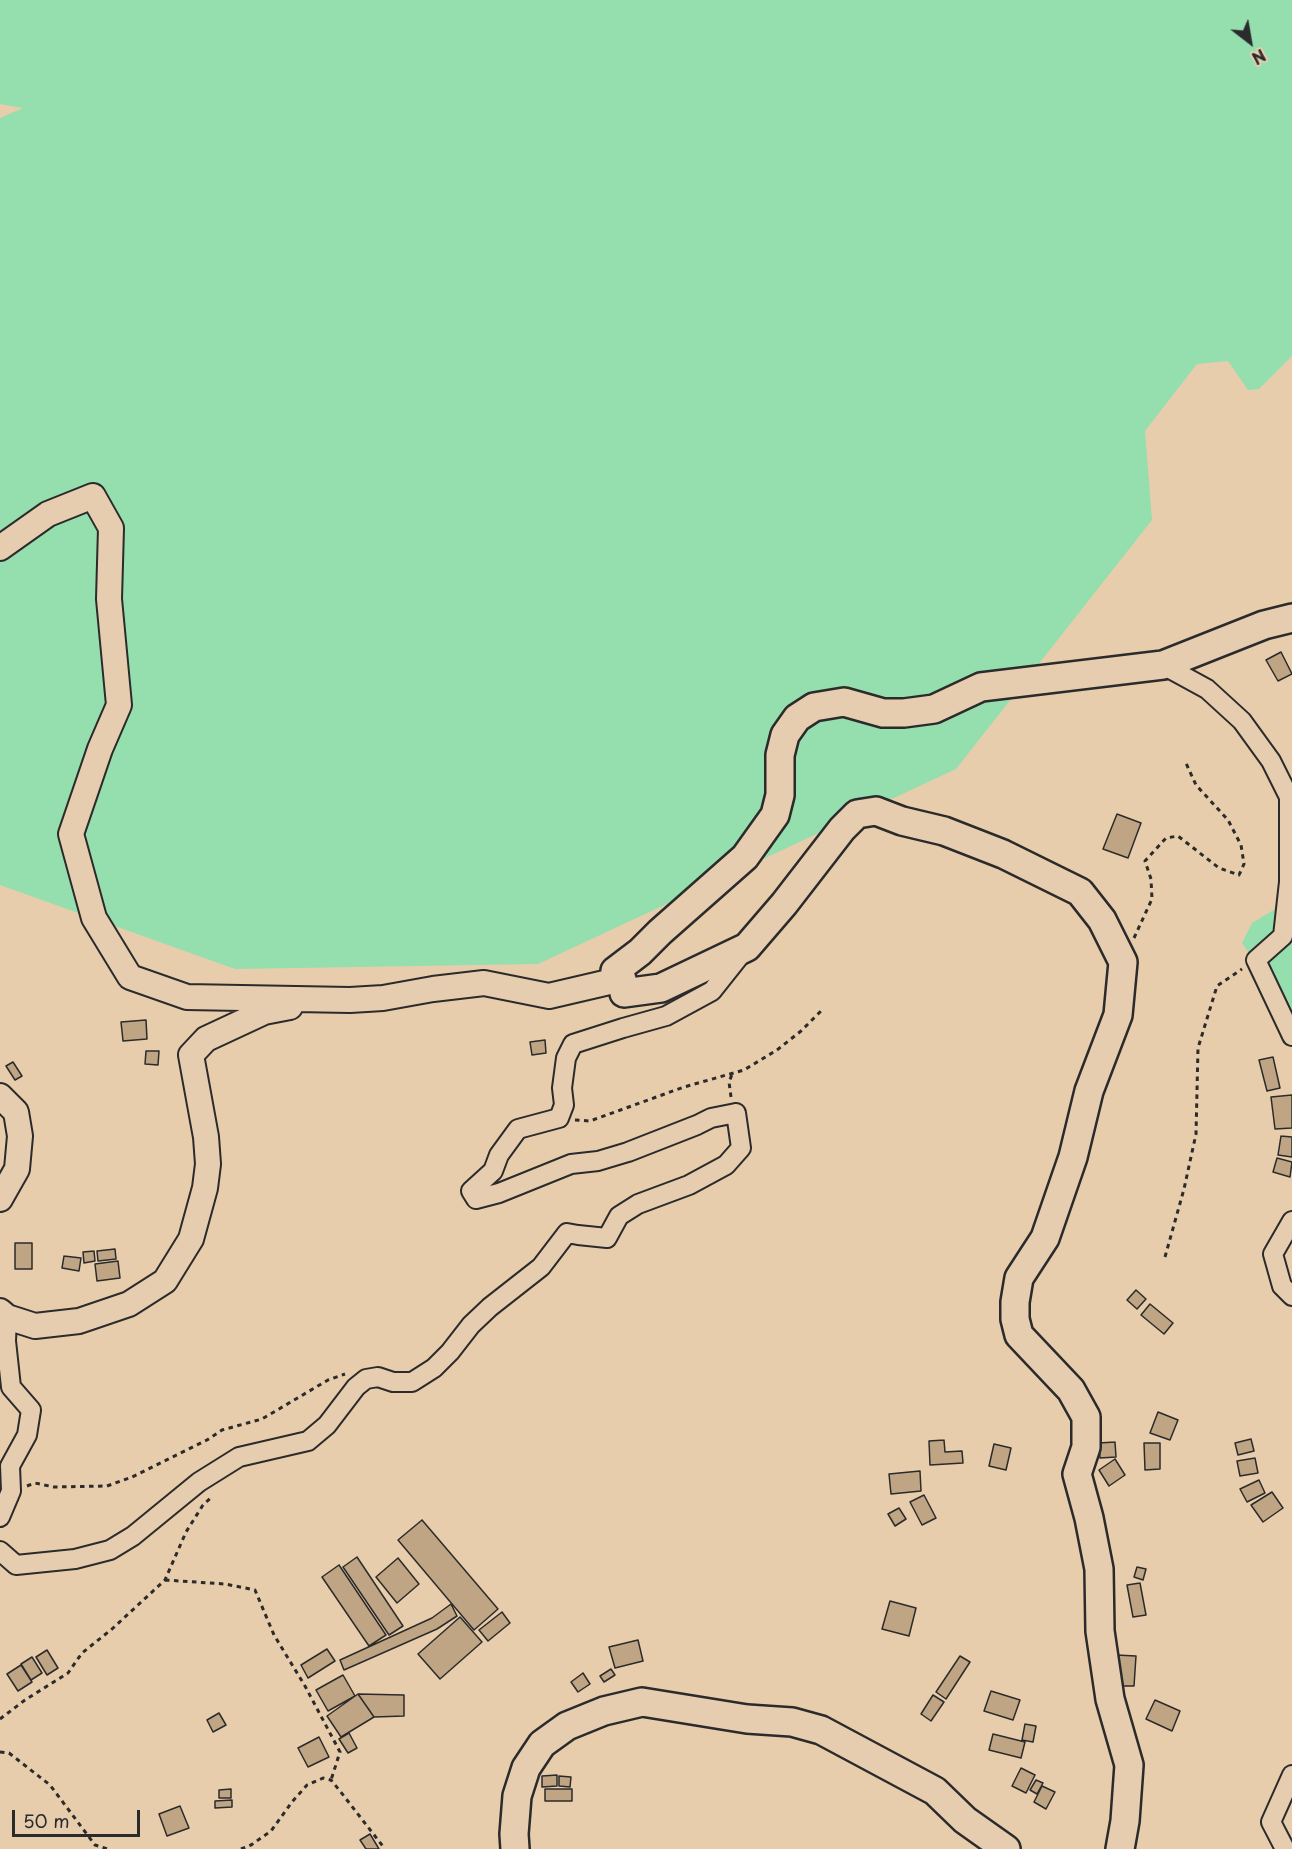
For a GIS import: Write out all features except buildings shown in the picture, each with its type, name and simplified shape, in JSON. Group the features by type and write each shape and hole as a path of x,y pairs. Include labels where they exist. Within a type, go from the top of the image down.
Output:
{"main road":[{"path":"1120,1849 1125,1821 1129,1765 1110,1699 1100,1630 1099,1569 1077,1474 1086,1447 1086,1417 1071,1390 1020,1335 1015,1320 1019,1278 1045,1238 1073,1156 1089,1091 1118,1015 1124,962 1102,920 1080,892 993,850 944,831 902,821 876,811 857,814 842,829 784,904 747,947 662,988 624,993 622,979 615,971 640,952 745,857 775,815 780,795 780,755 785,735 797,718 814,707 844,702 883,713 934,709 981,687 1163,665 1264,626 1292,618"},
{"path":"515,1849 514,1834 518,1796 526,1768 542,1744 567,1726 604,1711 642,1702 747,1719 792,1722 821,1730 935,1791 965,1820 1006,1849"}],"street":[{"path":"0,548 48,514 93,496 111,528 108,599 119,705 100,749 71,834 94,918 129,977 188,997 350,1000 383,998 484,983 549,996 622,979"},
{"path":"1163,665 1207,689 1242,721 1271,761 1289,797 1289,882 1283,936 1256,960 1292,1036"},
{"path":"0,1551 16,1565 75,1559 110,1550 133,1536 199,1482 239,1458 308,1442 327,1425 356,1387 366,1379 378,1377 393,1382 412,1382 434,1368 471,1325 490,1307 541,1268 567,1233 607,1238 619,1216 638,1204 689,1185 726,1165 741,1148 736,1113 711,1118 628,1152 598,1161 571,1164 499,1193 476,1199 471,1191 493,1171 499,1155 518,1129 559,1118 564,1105 562,1088 566,1058 573,1044 666,1016 712,991 747,947"},
{"path":"0,1517 11,1491 10,1466 27,1435 31,1410 11,1387 3,1314 35,1326 78,1321 129,1304 165,1281 191,1239 208,1164 206,1137 191,1055 206,1039 264,1012 334,998"},
{"path":"0,1096 16,1112 20,1136 17,1169 0,1199"},
{"path":"1292,1221 1273,1254 1282,1286 1292,1296"},
{"path":"1285,1849 1271,1822 1292,1775"}],"path":[{"path":"1124,962 1152,899 1151,879 1145,861 1166,838 1178,836 1219,868 1239,875 1244,864 1240,845 1228,820 1196,784 1185,761"},
{"path":"1165,1257 1184,1189 1196,1134 1198,1048 1217,987 1256,960"},
{"path":"559,1118 590,1121 684,1087 744,1070 777,1050 821,1011"},
{"path":"733,1072 729,1082 736,1113"},
{"path":"11,1491 35,1483 54,1487 107,1486 132,1477 207,1440 222,1430 262,1419 328,1380 347,1373 366,1379"},
{"path":"0,1719 68,1673 82,1653 165,1580 186,1532 202,1504 218,1491"},
{"path":"165,1580 225,1584 255,1590 274,1635 305,1686 340,1752 331,1780"},
{"path":"0,1752 9,1753 50,1785 95,1845 108,1849"},
{"path":"241,1849 271,1831 292,1802 308,1785 323,1778 331,1780 385,1849"}],"green space":[{"path":"0,0 1292,0 1292,356 1259,389 1248,390 1228,361 1197,364 1145,431 1152,520 956,769 538,964 235,969 0,885 0,118 23,108 0,104"},
{"path":"1292,899 1292,1015 1242,943 1252,923"}]}
